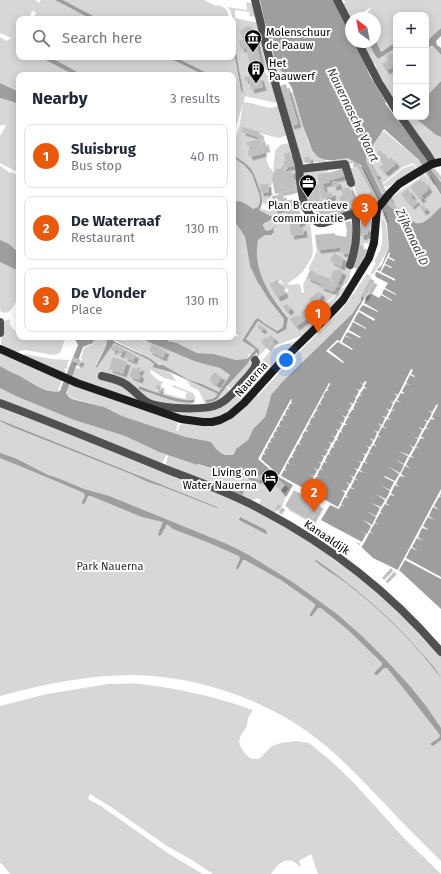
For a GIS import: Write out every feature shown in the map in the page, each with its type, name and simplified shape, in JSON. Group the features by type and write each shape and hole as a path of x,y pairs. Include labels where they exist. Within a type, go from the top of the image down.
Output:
{"street":[{"path":"255,0 276,85 297,154 304,206 314,220 324,223 368,209 378,208 390,193 400,184 428,166 441,162"},
{"path":"337,0 345,15"},
{"path":"361,48 379,84 393,105"},
{"path":"403,120 431,160 428,166"},
{"path":"300,169 345,164 351,183"},
{"name":"Nauerna","path":"0,349 77,383 152,406 185,420 212,422 220,420 230,415 240,407 289,353 331,313 347,294 372,252 378,208"},
{"path":"350,265 356,241 355,214"},
{"path":"0,322 0,333"},
{"name":"Nauerna","path":"102,376 124,383 152,406 188,408 210,407 222,403 232,395 257,365 255,360"},
{"name":"Kanaaldijk","path":"0,403 111,446 208,486 270,514 313,540 359,573 402,610 441,652"}],"green space":[{"path":"0,0 36,0 39,3 41,0 55,0 85,16 35,16 36,12 32,11 30,16 16,16 16,60 46,60 68,72 16,72 16,91 0,83 0,37 7,41 11,38 0,33"},
{"path":"63,0 204,0 216,6 218,5 225,8 228,16 93,16"},
{"path":"258,0 260,0 267,31 272,44 274,59 287,80 277,83 283,79 279,71 276,71"},
{"path":"344,0 441,0 441,28 429,39 429,12 393,12 393,44 381,52 379,48 381,48 381,12 368,12 372,7 363,12 346,12 343,6 345,2"},
{"path":"246,2 253,5 257,17 249,16 250,12 235,10 235,16 232,16 227,7 247,10"},
{"path":"236,18 258,22 261,33 259,34 260,38 262,37 264,46 262,48 265,47 267,56 264,57 267,58 270,69 265,70 266,75 271,74 276,100 276,103 245,96 244,103 246,102 269,108 279,106 288,135 278,138 260,133 261,138 246,142 247,147 251,146 252,150 250,157 265,153 268,165 273,172 275,151 280,145 289,143 296,158 297,179 294,180 292,170 285,172 284,168 293,166 290,153 283,154 285,161 283,161 284,166 276,169 276,172 273,173 271,203 263,204 257,184 249,167 236,157 236,136 240,125 243,103 236,127 236,72 205,72 181,60 235,60 241,90 244,96 236,52"},
{"path":"433,46 441,55 441,81 429,94 429,84 429,48"},
{"path":"364,48 371,48 378,59 393,50 393,97 391,98 382,84 384,82 383,80 380,81 374,69 377,67 374,63 371,64"},
{"path":"56,60 173,60 198,72 78,72"},
{"path":"293,92 308,142 314,154 326,161 348,158 351,160 349,162 352,162 357,166 371,192 368,193 372,195 376,203 375,204 361,207 348,169 354,167 353,163 347,165 318,165 318,162 302,163 291,126 298,124 289,93"},
{"path":"0,98 16,104 16,171 0,163 0,136 6,125 1,125 0,127"},
{"path":"405,120 418,120 436,135 441,137 441,159 434,160"},
{"path":"384,131 414,156 418,160 417,161 419,160 423,166 418,169 413,163 403,167 381,185 368,160 367,153 369,153"},
{"path":"236,159 252,174 260,197 258,207 253,209 242,202 236,201"},
{"path":"413,165 417,169 391,185 381,186 404,168"},
{"path":"0,166 9,173 11,172 16,174 16,248 0,240"},
{"path":"343,168 348,182 348,187 343,195 343,211 357,205 349,187 352,186 360,205 359,209 324,220 317,219 315,210 317,208 320,219 343,213 340,202 327,205 325,199 333,196 332,192 325,193 323,184 330,182 330,180 345,176"},
{"path":"328,169 328,172 317,174 319,185 317,185 316,181 308,182 309,194 306,195 303,172"},
{"path":"423,173 432,182 441,196 441,207 430,219 425,222 417,223 408,219 399,212 400,209 390,200 393,196 420,178 418,175"},
{"path":"260,208 268,211 285,208 291,236 304,234 303,227 300,228 299,223 302,222 302,216 307,215 310,219 313,251 312,257 303,271 288,283 289,285 298,284 300,285 302,293 304,292 303,285 310,270 308,269 317,250 341,248 340,253 350,254 351,270 349,280 327,302 328,303 347,286 334,304 320,318 316,313 315,314 320,319 304,334 299,327 304,335 277,345 273,341 256,358 250,354 248,356 253,361 253,365 227,397 207,404 204,402 198,390 191,387 187,380 220,395 226,387 231,391 232,390 227,386 249,362 245,359 236,360 214,354 197,353 177,343 167,340 236,340 236,336 238,335 236,333 236,224 245,237 250,266 257,281 269,300 284,319 282,328 277,331 258,318 255,320 242,341 254,348 258,354 259,350 245,340 258,321 278,334 282,332 288,317 266,287 259,269 256,251 263,224 265,223 259,210","holes":["276,279 278,282 281,280 283,285 281,286 284,290 287,288 289,291 277,298 269,284"]},
{"path":"381,213 382,219 384,219 386,224 389,248 373,275 370,274 376,263 374,262 380,251 382,243"},
{"path":"359,231 360,236 364,237 364,235 367,235 368,231 372,232 370,244 364,243 364,246 357,245"},
{"path":"0,262 16,270 16,302 8,312 1,312"},
{"path":"366,273 372,277 361,296 361,301 355,311 284,380 271,395 265,417 253,429 248,440 236,449 232,455 225,455 221,453 211,442 186,437 122,416 104,407 72,398 69,396 67,391 61,388 62,384 68,387 70,384 177,422 178,424 176,430 178,431 180,424 182,425 183,423 205,426 235,416 256,395 258,396 289,362 343,308"},
{"path":"10,319 9,323 16,331 16,340 65,340 60,353 52,355 25,350 15,352 3,346 1,343 3,323"},
{"path":"94,340 107,340 106,346 96,364 96,368 113,343 154,363 152,367 171,373 176,381 164,378 151,370 150,373 158,380 163,382 161,385 157,384 155,390 185,399 187,392 172,387 173,385 193,393 195,396 194,402 189,406 162,405 152,402 144,398 128,385 126,381 101,373 99,379 106,379 124,386 134,392 142,402 78,380 24,356 25,354 51,359 69,360 67,369 64,368 66,371 65,373 67,374 70,365 79,369 84,348 93,344"},
{"path":"114,340 148,341 194,361 220,368 230,375 219,392 189,380 163,365 141,355 142,354"},
{"path":"296,341 263,377 238,392 272,349"},
{"path":"0,353 62,380 58,391 48,390 38,386 0,366"},
{"path":"261,380 236,406 219,416 211,418 194,418 161,408 205,409"},
{"path":"0,388 74,420 125,436 159,452 197,465 227,474 242,475 262,482 268,478 282,490 286,497 282,506 278,504 275,509 277,510 276,513 259,504 261,500 256,498 250,502 226,491 227,488 215,483 213,486 166,467 168,456 166,455 161,464 0,401"},
{"name":"Park Nauerna","path":"0,405 252,507 305,539 379,591 441,655 441,861 347,766 321,742 280,714 233,694 184,680 159,676 117,675 66,681 0,696"},
{"path":"108,684 135,684 168,688 211,697 253,710 248,718 247,726 239,741 240,746 246,755 252,759 257,759 260,758 272,746 281,743 296,741 309,743 353,782 403,837 441,874 318,874 311,854 299,861 300,867 292,861 288,861 277,866 271,874 213,874 167,846 90,794 88,799 101,806 169,854 203,874 10,874 0,863 0,706 47,694"}],"water":[{"path":"55,0 63,0 93,16 85,16"},
{"path":"260,0 333,0 345,23 345,48 358,48 370,76 386,102 385,103 393,114 393,120 398,120 421,151 433,172 441,182 441,195 419,160 384,129 366,153 366,161 389,206 416,223 427,220 441,207 441,609 400,571 373,558 352,538 325,524 286,497 281,491 282,490 268,478 262,482 242,475 227,473 198,464 197,465 159,452 125,436 74,420 0,388 0,366 34,385 50,391 60,391 78,345 76,340 94,340 93,343 83,347 66,393 69,397 104,407 122,416 186,437 211,442 221,453 225,455 232,455 236,449 248,440 253,429 265,417 271,395 284,380 352,314 361,301 361,296 376,271 382,265 389,248 387,224 378,200 360,164 358,165 348,158 333,160 323,159 312,150 292,88 274,59 272,44"},
{"path":"441,28 441,36 436,41 437,45 441,48 441,55 433,46 429,48 429,39"},
{"path":"393,44 393,50 378,59 371,48 379,48 381,52"},
{"path":"236,52 245,96 241,90 235,60"},
{"path":"46,60 56,60 78,72 68,72"},
{"path":"173,60 181,60 205,72 198,72"},
{"path":"441,81 441,137 436,135 418,120 429,120 429,94"},
{"path":"0,83 16,91 16,104 0,98"},
{"path":"236,157 245,163 253,172 262,198 262,205 259,210 270,216 275,215 276,225 273,229 274,232 271,235 265,235 258,240 258,262 260,272 269,292 288,318 286,329 278,334 258,321 246,339 259,350 259,354 257,356 258,354 254,348 242,341 255,320 258,318 277,331 282,328 284,319 269,300 257,281 250,266 245,237 236,224 236,201 241,201 253,209 258,207 260,202 260,197 252,174 236,159","holes":["272,219 275,221 276,225 271,230 266,231 263,224"]},
{"path":"0,240 9,244 16,250 16,270 0,262"},
{"path":"107,340 114,340 189,380 219,392 230,375 220,368 194,361 144,340 167,340 177,343 197,353 214,354 236,360 248,359 249,362 220,395 170,372 152,367 154,364 149,360 114,343 96,368"},
{"path":"0,420 217,508 148,482 10,426"},
{"path":"0,453 15,458 48,475 84,489 109,496 227,544 247,554 294,583 337,614 385,659 426,706 441,728 441,740 433,746 431,745 431,743 439,738 440,735 387,668 384,668 377,675 374,674 382,665 378,659 348,630 321,608 318,608 312,616 310,616 315,604 281,580 245,560 243,560 237,570 236,568 240,559 239,556 173,529 167,524 159,536 158,534 163,522 142,517 91,496 88,496 83,504 82,502 85,496 84,493 0,458"},
{"path":"240,517 266,530 267,534 239,520"},
{"path":"316,560 357,590 382,612 407,636 427,659 441,678 420,652 384,615 345,582 315,561"}],"pier":[{"path":"389,252 389,257 395,260 394,261 388,258 385,264 392,267 391,268 385,265 381,272 395,279 395,281 377,272 375,275 388,283 385,288 396,295 384,289 382,294 392,301 381,295 379,298 372,294 367,296 364,303 378,312 363,305 359,310 375,319 374,321 359,312 354,321 366,329 353,322 349,330 361,337 360,338 348,332 345,335 353,340 345,336 342,342 353,349 352,350 338,342 329,350 344,362 343,363 326,351 337,340 340,341 374,281 371,279 371,274 373,275 376,270 380,271"},
{"path":"411,369 413,370 411,374 415,376 410,375 406,383 410,385 406,384 402,391 405,394 401,393 397,400 401,403 396,401 392,409 396,412 392,410 388,418 391,420 387,419 383,426 387,429 382,427 378,435 382,438 378,436 374,444 377,447 373,445 369,452 373,455 369,453 365,461 368,464 364,462 360,470 364,473 359,471 355,478 359,481 355,479 351,487 355,490 350,488 346,496 350,498 345,497 341,504 345,507 341,505 339,509 330,505 321,520 362,542 366,534 357,529 367,534 371,526 362,519 372,525 376,517 366,511 376,516 380,508 371,503 381,507 385,500 375,494 386,499 390,491 380,485 390,490 394,482 384,477 385,476 395,481 399,474 389,467 400,473 404,465 394,459 404,464 408,456 398,451 409,455 413,448 409,445 414,447 418,439 414,437 418,438 422,430 418,427 423,429 427,422 423,419 428,421 432,413 427,410 432,412 437,404 438,405 432,417 435,420 431,419 426,427 430,430 426,428 421,436 425,439 421,438 416,446 420,449 416,447 411,456 415,458 410,457 406,465 410,468 405,466 401,474 405,477 400,476 396,484 400,487 395,485 391,493 395,496 390,495 386,503 390,506 385,504 380,512 384,515 380,513 375,522 379,525 375,523 370,531 374,534 370,532 363,545 359,548 356,545 359,546 360,544 293,508 285,499 293,485 279,477 258,459 292,399 291,403 293,404 290,404 288,408 290,410 287,409 285,414 287,416 284,415 282,419 284,421 281,420 279,425 281,427 278,426 276,430 278,432 275,431 273,436 275,438 272,437 270,441 272,443 269,442 267,447 269,449 266,448 264,453 266,455 263,454 261,459 279,475 329,383 333,385 330,384 327,390 329,391 326,391 323,396 326,398 323,397 320,403 322,405 319,404 316,410 319,411 316,411 313,416 315,418 312,417 309,423 312,425 309,424 306,429 308,432 305,431 302,436 304,438 302,437 299,443 301,445 298,444 295,449 297,451 295,450 292,456 294,458 291,457 288,462 290,465 287,463 285,469 287,471 284,470 281,476 307,490 310,484 307,481 311,483 314,477 310,475 314,476 317,471 314,468 318,470 321,464 317,461 321,463 324,457 321,455 325,456 328,451 324,449 328,450 331,444 328,442 332,443 335,438 331,435 335,437 338,431 335,429 339,430 342,424 339,422 343,423 345,418 342,415 346,417 349,411 346,409 349,410 352,405 349,402 353,404 356,398 353,395 356,397 359,391 356,389 360,390 363,385 360,382 363,384 365,381 367,382 364,386 367,389 364,388 360,394 363,396 360,395 356,401 359,403 356,402 353,409 355,410 352,410 348,416 351,418 348,417 345,423 347,425 344,425 341,431 343,433 340,432 337,439 339,441 336,440 333,446 335,448 332,447 329,453 331,455 328,454 325,461 327,463 324,462 321,468 323,470 320,469 317,476 319,477 316,477 313,483 315,485 312,484 309,491 338,507 345,493 342,490 346,491 349,485 346,482 350,484 353,478 350,475 354,477 357,470 354,468 358,469 361,463 358,461 362,462 365,455 362,453 366,454 369,448 366,446 370,447 373,441 369,438 374,440 377,433 374,430 378,432 381,426 378,423 382,425 385,418 381,416 386,417 389,411 386,408 390,410 393,403 390,401 393,402 397,396 394,393 398,395"},
{"path":"441,489 441,497 439,497 434,506 440,510 433,507 429,516 434,520 428,517 423,526 429,530 422,528 418,537 423,541 417,538 412,547 418,551 411,548 406,558 441,577 441,579 405,560 398,572 397,571"}],"building":[{"path":"249,26 253,28 261,63 250,66 246,48 241,49 239,41 243,40 240,31 242,31 244,27"},
{"path":"392,52 393,54 393,67 386,71 382,64 388,60 386,56"},
{"name":"Het Paauwerf","path":"255,74 256,78 260,77 263,87 251,90 249,80 245,81 244,77"},
{"path":"286,84 298,124 291,126 279,86"},
{"path":"243,127 260,132 261,138 242,132"},
{"path":"261,138 262,142 265,141 267,149 263,149 264,153 249,157 248,151 252,150 251,146 247,147 246,142"},
{"path":"380,150 387,160 391,157 396,163 385,173 379,167 383,164 376,155"},
{"path":"369,151 369,153 367,153 368,160 375,173 377,173 378,175 376,176 384,190 386,190 392,203 401,210 398,213 389,206 368,166 366,161 366,153"},
{"path":"290,152 294,166 284,168 285,172 292,170 296,189 275,194 272,180 273,173 276,172 275,169 282,168 281,166 284,166 283,161 285,161 283,154"},
{"path":"309,156 311,162 305,163 304,158"},
{"path":"352,160 359,164 362,169 378,200 385,219 372,195 370,196 368,193 371,192 357,166 352,162 349,162"},
{"path":"343,168 345,176 330,180 330,182 323,184 325,193 332,192 333,197 321,199 319,188 320,200 325,199 327,205 340,202 342,210 343,207 339,197 343,195 341,190 349,187 357,205 342,211 343,213 320,219 316,206 309,207 307,201 306,195 309,194 308,182 317,181 317,185 319,185 317,174 332,172"},
{"path":"434,168 440,177 438,178 431,169"},
{"path":"427,172 430,177 432,182 425,173"},
{"path":"421,179 429,189 421,196 423,198 420,200 410,187"},
{"path":"332,181 337,181 339,186 333,187"},
{"path":"260,184 268,184 269,192 260,193"},
{"path":"408,189 413,196 411,197 413,199 408,203 401,194"},
{"path":"283,194 284,201 295,199 296,206 274,210 272,196"},
{"path":"415,199 417,201 411,206 409,204"},
{"path":"423,205 427,209 423,212 420,207"},
{"path":"296,207 297,216 301,215 302,222 299,223 300,228 303,227 304,234 291,236 285,208"},
{"path":"364,217 371,218 370,231 368,231 367,235 364,235 364,237 360,236 361,221 364,221"},
{"path":"351,221 353,232 348,254 340,253 341,248 317,250 315,235 335,233 335,235 346,237 347,231 345,222"},
{"path":"359,245 364,246 363,250 366,250 358,269 352,267"},
{"path":"334,253 343,258 341,267 330,261"},
{"path":"338,269 343,272 338,283 330,279 334,270 337,271"},
{"path":"310,270 338,284 334,292 320,287 321,284 307,278"},
{"path":"277,279 285,294 277,298 269,284"},
{"path":"370,279 374,281 364,298 361,296"},
{"path":"318,291 322,294 320,299 312,304 309,299"},
{"path":"287,304 291,309 287,312 283,306"},
{"path":"308,307 312,312 312,315 296,327 290,319 298,315 300,317 302,315 300,313"},
{"path":"259,324 264,328 262,331 257,327"},
{"path":"270,335 275,339 267,348 261,342 265,337 267,339"},
{"path":"152,344 166,351 163,358 149,351"},
{"path":"118,345 119,349 112,351 111,347"},
{"path":"120,347 124,348 121,355 117,353"},
{"path":"127,351 136,355 133,361 124,357"},
{"path":"73,357 81,360 79,364 71,361"},
{"path":"113,357 127,362 123,374 109,369"},
{"path":"133,367 137,369 138,367 141,368 138,374 141,375 139,380 129,376"},
{"path":"214,372 222,377 217,385 209,380"},
{"path":"157,384 161,385 160,391 155,389"},
{"path":"246,471 262,476 260,481 245,476"},
{"path":"272,473 285,485 281,490 268,478"},
{"path":"232,482 241,486 239,492 230,488"},
{"path":"294,490 320,505 311,521 285,506"},
{"path":"278,504 282,506 278,511 275,509"},
{"path":"391,568 393,571 384,580 382,578"}],"waterway":[{"path":"247,361 257,350"},
{"path":"140,388 181,401 193,401"},
{"path":"207,401 211,401 217,397 219,393"}],"place":[{"name":"Molenschuur de Paauw","path":"253,53"},
{"name":"Het Paauwerf","path":"256,84"},
{"name":"Plan B creatieve communicatie","path":"308,198"},
{"name":"De Vlonder","path":"365,227"},
{"name":"Sluisbrug","path":"318,333"},
{"name":"Living on Water Nauerna","path":"270,493"},
{"name":"De Waterraaf","path":"314,512"}],"water label":[{"name":"Nauernasche Vaart","path":"353,115"},
{"name":"Zijkanaal D","path":"412,237"}]}
